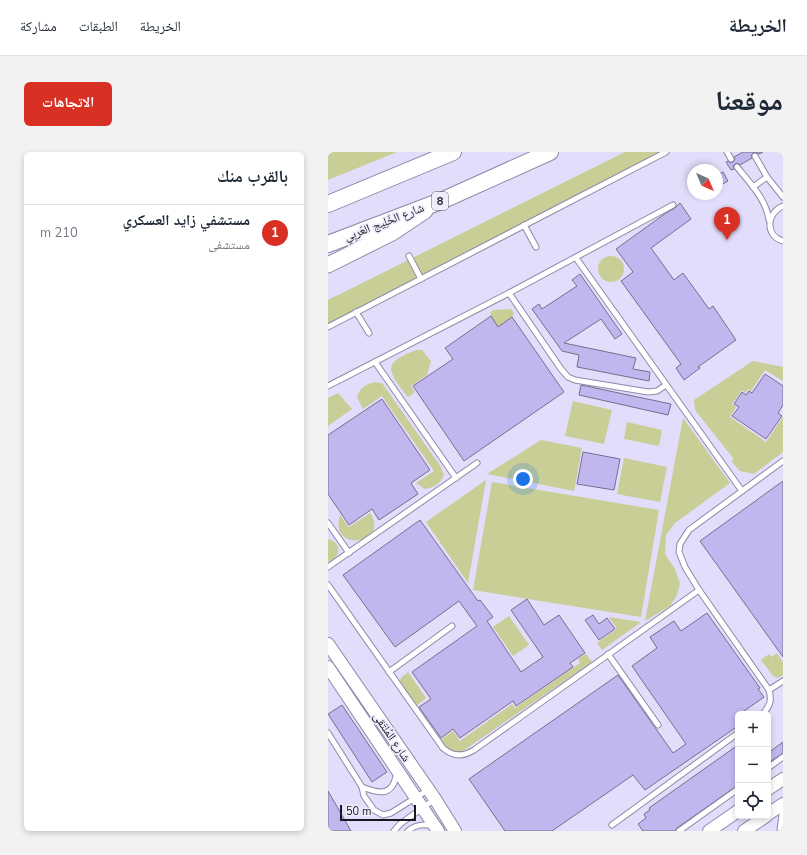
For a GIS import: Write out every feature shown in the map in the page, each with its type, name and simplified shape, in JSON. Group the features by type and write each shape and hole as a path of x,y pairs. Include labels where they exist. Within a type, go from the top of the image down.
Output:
{"highway":[{"path":"328,204 453,152"},
{"name":"شارع الخَلِيج العَربِي","path":"328,244 441,201 550,152"}],"main road":[{"path":"328,265 392,233 441,201"}],"street":[{"name":"شارع المُلتَقى","path":"328,644 455,831"},
{"name":"شارع المُلتَقى","path":"328,668 332,678 437,829"},
{"path":"771,787 783,779"},
{"path":"771,812 783,804"},
{"path":"709,831 735,813"},
{"path":"744,831 762,819"}],"lane":[{"path":"328,327 666,152"},
{"path":"726,152 731,159"},
{"path":"755,156 767,177 783,197"},
{"path":"736,167 753,187 765,205 770,220"},
{"path":"753,187 767,177"},
{"path":"328,386 576,258 673,205"},
{"path":"783,206 774,211 769,224 771,233 776,238 783,241"},
{"path":"524,225 536,247"},
{"path":"410,256 421,278"},
{"path":"576,258 742,491"},
{"path":"509,293 560,369 568,377 575,380 648,392 657,391 666,385"},
{"path":"356,312 369,333"},
{"path":"375,362 456,478"},
{"path":"765,711 770,703 771,697 769,690 699,590 679,552 680,544 689,530 783,460"},
{"path":"328,568 477,463"},
{"path":"328,523 349,553"},
{"path":"328,585 443,748 448,752 461,755 468,754 474,750 699,590"},
{"path":"389,672 452,626"},
{"path":"608,654 658,725"},
{"path":"769,690 783,680"},
{"path":"328,733 362,787 364,796 374,810 382,815 387,815 419,803 431,794"},
{"path":"612,825 735,735"},
{"path":"771,766 783,757"},
{"path":"362,787 380,793 387,792 393,787 396,781 397,770"},
{"path":"679,831 735,791"},
{"path":"394,831 419,803 431,794"},
{"path":"780,831 783,804"},
{"path":"408,831 411,828 421,824 437,829"}],"green space":[{"path":"328,152 397,152 328,180"},
{"path":"625,152 660,152 328,324 328,300"},
{"path":"611,256 620,260 624,269 620,278 611,282 602,278 598,269 602,260"},
{"path":"511,309 514,313 512,317 498,327 490,312 494,310"},
{"path":"416,350 422,350 431,361 427,375 411,386 415,392 408,397 393,376 391,367 398,359"},
{"path":"753,361 783,367 783,381 765,370 751,391 748,389 746,393 742,390 732,404 736,407 730,417 766,442 783,417 783,452 754,474 740,471 732,462 733,458 695,410 694,400"},
{"path":"374,382 382,383 441,467 444,475 439,483 425,489 416,483 434,471 382,396 363,409 357,397 358,394 363,387"},
{"path":"338,393 352,409 328,426 328,398"},
{"path":"573,401 612,410 604,444 565,436"},
{"path":"683,418 730,483 675,523 666,535 665,554 675,569 680,584 677,595 670,606 645,621"},
{"path":"627,422 662,430 659,446 624,439"},
{"path":"541,440 582,448 574,491 487,474"},
{"path":"624,458 667,467 660,502 617,494"},
{"path":"486,480 468,583 426,522"},
{"path":"492,482 659,510 641,617 473,590"},
{"path":"370,513 374,524 372,532 367,538 350,540 343,536 339,527 340,515 349,527"},
{"path":"328,539 336,543 338,550 335,557 328,562"},
{"path":"509,616 529,645 513,656 493,627"},
{"path":"609,617 641,622 602,650 597,643 617,629"},
{"path":"777,653 783,662 783,675 778,678 773,676 761,660 769,654 772,657"},
{"path":"586,654 592,662 460,753 449,751 439,741 453,731 460,741 512,704 515,708 580,663 578,659"},
{"path":"408,672 426,698 416,706 401,685 400,680"}],"building":[{"path":"743,152 755,152 751,156 752,158 740,165 738,163 735,164 733,166 734,169 731,170 726,162 733,162 735,159 734,157"},
{"path":"723,172 728,181 723,184"},
{"path":"680,203 691,219 651,248 674,280 683,273 709,309 713,306 736,340 698,367 700,368 684,380 676,368 681,364 621,281 633,272 616,249"},
{"path":"580,274 622,334 615,339 601,319 564,343 636,358 633,369 650,372 649,381 577,367 579,355 562,351 532,309 539,304 542,309 577,286 572,280"},
{"path":"491,316 498,327 512,317 564,392 464,461 413,386 453,359 445,348"},
{"path":"765,374 783,386 783,405 778,413 782,416 766,439 732,416 739,407 734,404 742,392 746,395 749,391 752,393"},
{"path":"581,385 671,404 668,415 579,395"},
{"path":"382,399 430,470 411,483 418,494 379,520 372,509 349,525 328,494 328,435"},
{"path":"583,452 620,459 614,490 577,484"},
{"path":"783,481 783,657 700,541"},
{"path":"420,520 478,601 480,600 493,617 487,621 521,672 543,657 511,610 527,599 544,625 559,615 585,653 570,663 573,667 516,706 513,701 460,738 453,729 441,738 419,707 431,699 412,672 477,626 459,601 395,647 343,575"},
{"path":"707,613 760,688 758,689 764,697 744,711 735,711 735,728 645,790 633,775 552,831 505,831 469,779 618,675 673,753 686,744 632,666 657,648 650,637 674,621 681,631"},
{"path":"593,615 599,624 607,618 615,629 599,640 585,620"},
{"path":"342,705 387,772 372,782 328,714"},
{"path":"783,742 783,753 771,761 771,751"},
{"path":"735,747 735,787 677,828 675,831 643,831 638,824 646,818 644,814 650,810 649,808"},
{"path":"328,791 351,831 328,831"}],"place":[{"name":"مستشفي زايد العسكري","path":"727,240"}]}
